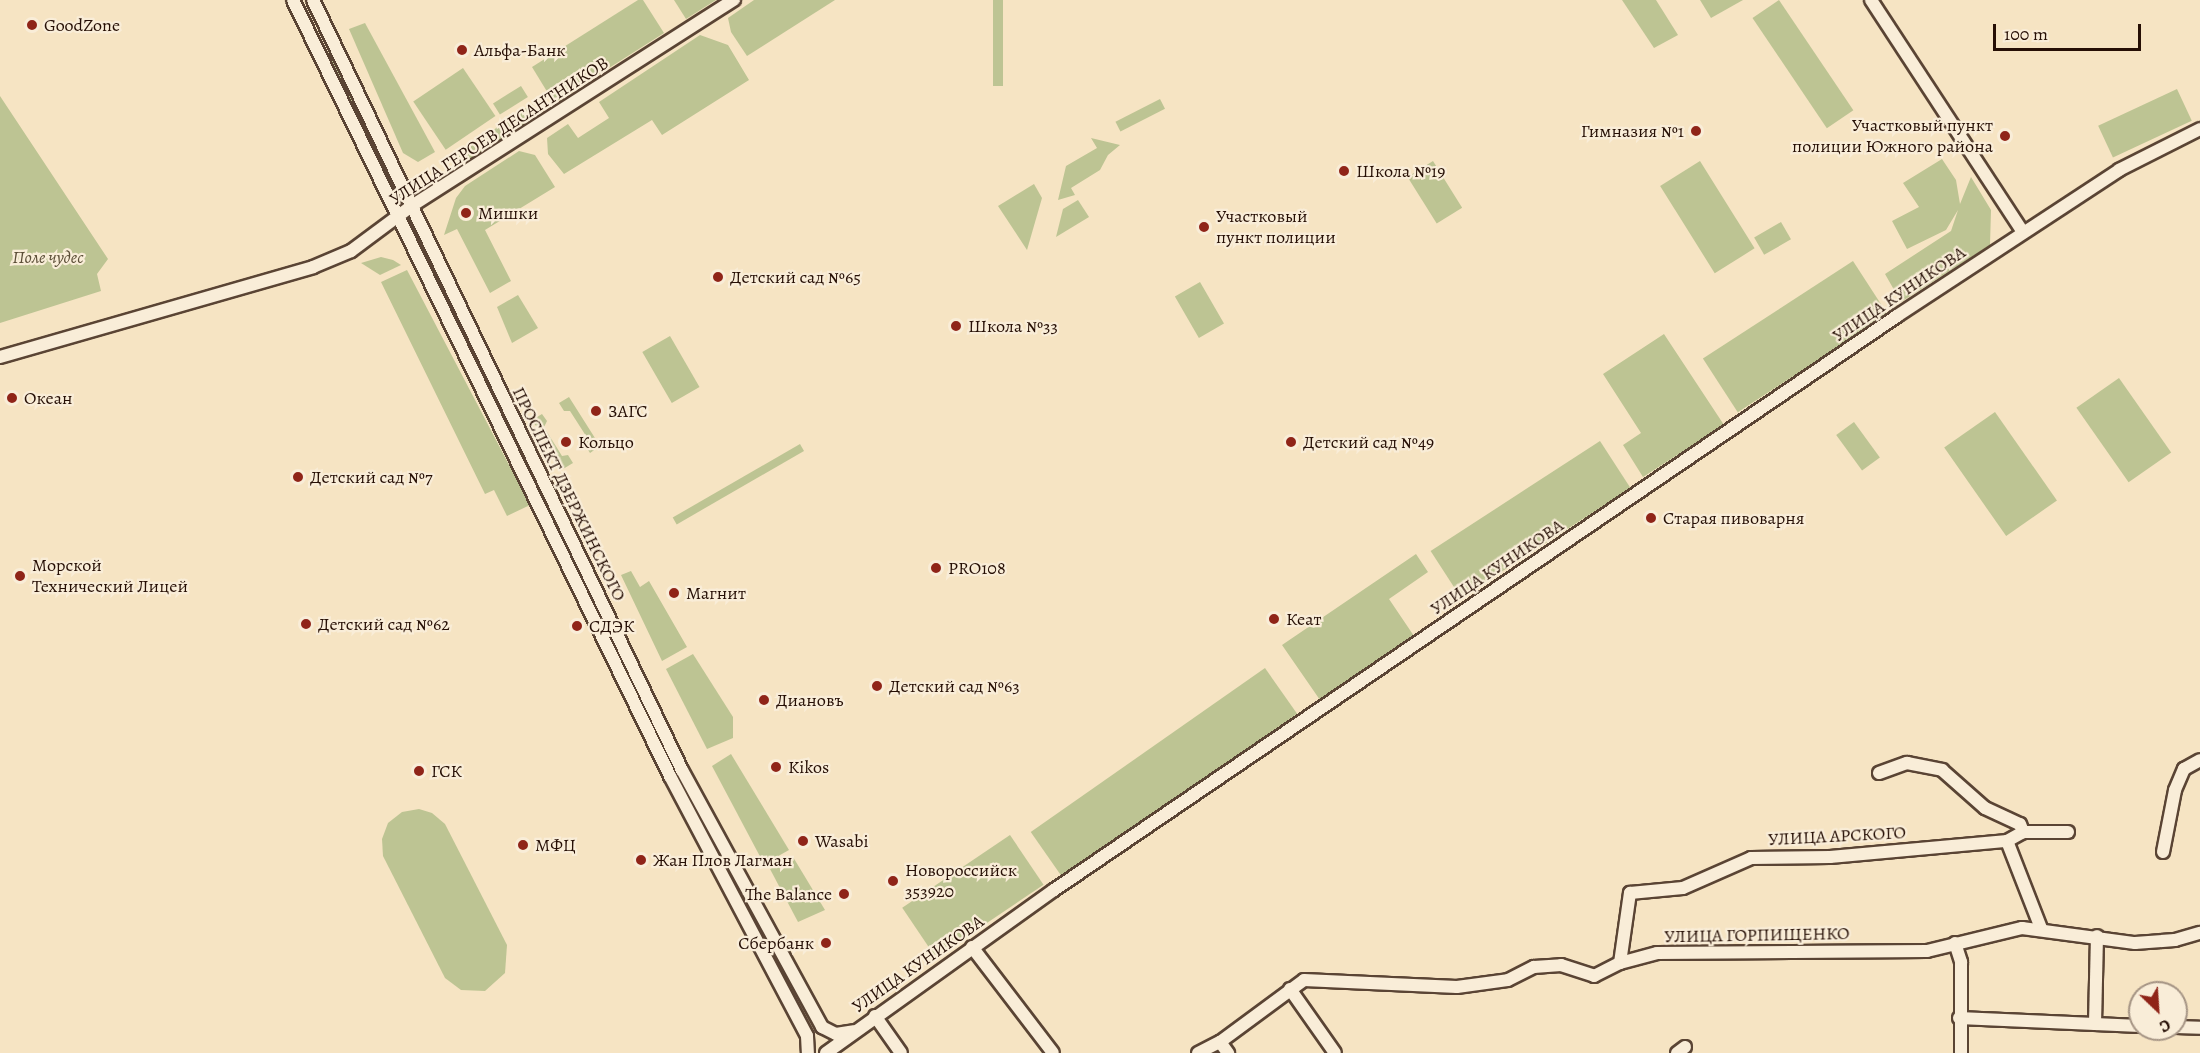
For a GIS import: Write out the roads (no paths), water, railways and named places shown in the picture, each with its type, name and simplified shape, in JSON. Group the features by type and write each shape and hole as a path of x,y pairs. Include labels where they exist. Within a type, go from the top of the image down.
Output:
{"street":[{"name":"ПРОСПЕКТ ДЗЕРЖИНСКОГО","path":"293,0 670,776 807,1036 808,1053"},
{"name":"ПРОСПЕКТ ДЗЕРЖИНСКОГО","path":"313,0 682,770 822,1027"},
{"name":"УЛИЦА ГЕРОЕВ ДЕСАНТНИКОВ","path":"0,357 313,267 351,251 413,205 734,0"},
{"path":"1871,0 2023,232"},
{"name":"УЛИЦА КУНИКОВА","path":"827,1050 972,948 2023,232 2118,170 2200,129"},
{"path":"2163,852 2175,790 2184,770 2200,760"},
{"path":"1879,773 1907,764 1942,770 1984,808 2020,824 2023,832"},
{"path":"670,776 682,770"},
{"name":"УЛИЦА АРСКОГО","path":"1620,963 1625,911 1630,893 1683,888 1751,858 1830,857 2007,841 2023,832 2068,832"},
{"path":"2007,841 2040,928"},
{"name":"УЛИЦА ГОРПИЩЕНКО","path":"1198,1053 1220,1042 1304,980 1457,987 1508,980 1534,967 1561,965 1594,976 1620,963 1658,953 1927,951 2022,928 2040,928 2135,943 2175,940 2200,933"},
{"path":"2095,1024 2097,936"},
{"path":"1955,943 1961,962 1959,1018 1961,1053"},
{"path":"972,948 1053,1053"},
{"path":"1290,989 1335,1053"},
{"path":"875,1016 901,1053"},
{"path":"1959,1018 2128,1025"},
{"path":"822,1027 836,1034 858,1029"},
{"path":"822,1027 827,1050"},
{"path":"807,1036 827,1050"},
{"path":"1220,1042 1228,1053"}],"place":[{"name":"GoodZone","path":"32,25"},
{"name":"Альфа-Банк","path":"462,50"},
{"name":"Гимназия №1","path":"1696,131"},
{"name":"Участковый пункт полиции Южного района","path":"2005,136"},
{"name":"Школа №19","path":"1344,171"},
{"name":"Мишки","path":"466,213"},
{"name":"Участковый пункт полиции","path":"1204,227"},
{"name":"Детский сад №65","path":"718,277"},
{"name":"Школа №33","path":"956,326"},
{"name":"Океан","path":"12,398"},
{"name":"ЗАГС","path":"596,411"},
{"name":"Кольцо","path":"566,442"},
{"name":"Детский сад №49","path":"1291,442"},
{"name":"Детский сад №7","path":"298,477"},
{"name":"Старая пивоварня","path":"1651,518"},
{"name":"PRO108","path":"936,568"},
{"name":"Морской Технический Лицей","path":"20,576"},
{"name":"Магнит","path":"674,593"},
{"name":"Кеат","path":"1274,619"},
{"name":"Детский сад №62","path":"306,624"},
{"name":"СДЭК","path":"577,626"},
{"name":"Детский сад №63","path":"877,686"},
{"name":"Диановъ","path":"764,700"},
{"name":"Kikos","path":"776,767"},
{"name":"ГСК","path":"419,771"},
{"name":"Wasabi","path":"803,841"},
{"name":"МФЦ","path":"523,845"},
{"name":"Жан Плов Лагман","path":"641,860"},
{"name":"Новороссийск 353920","path":"893,881"},
{"name":"The Balance","path":"844,894"},
{"name":"Сбербанк","path":"826,943"}],"park label":[{"name":"Поле чудес","path":"48,257"}]}
